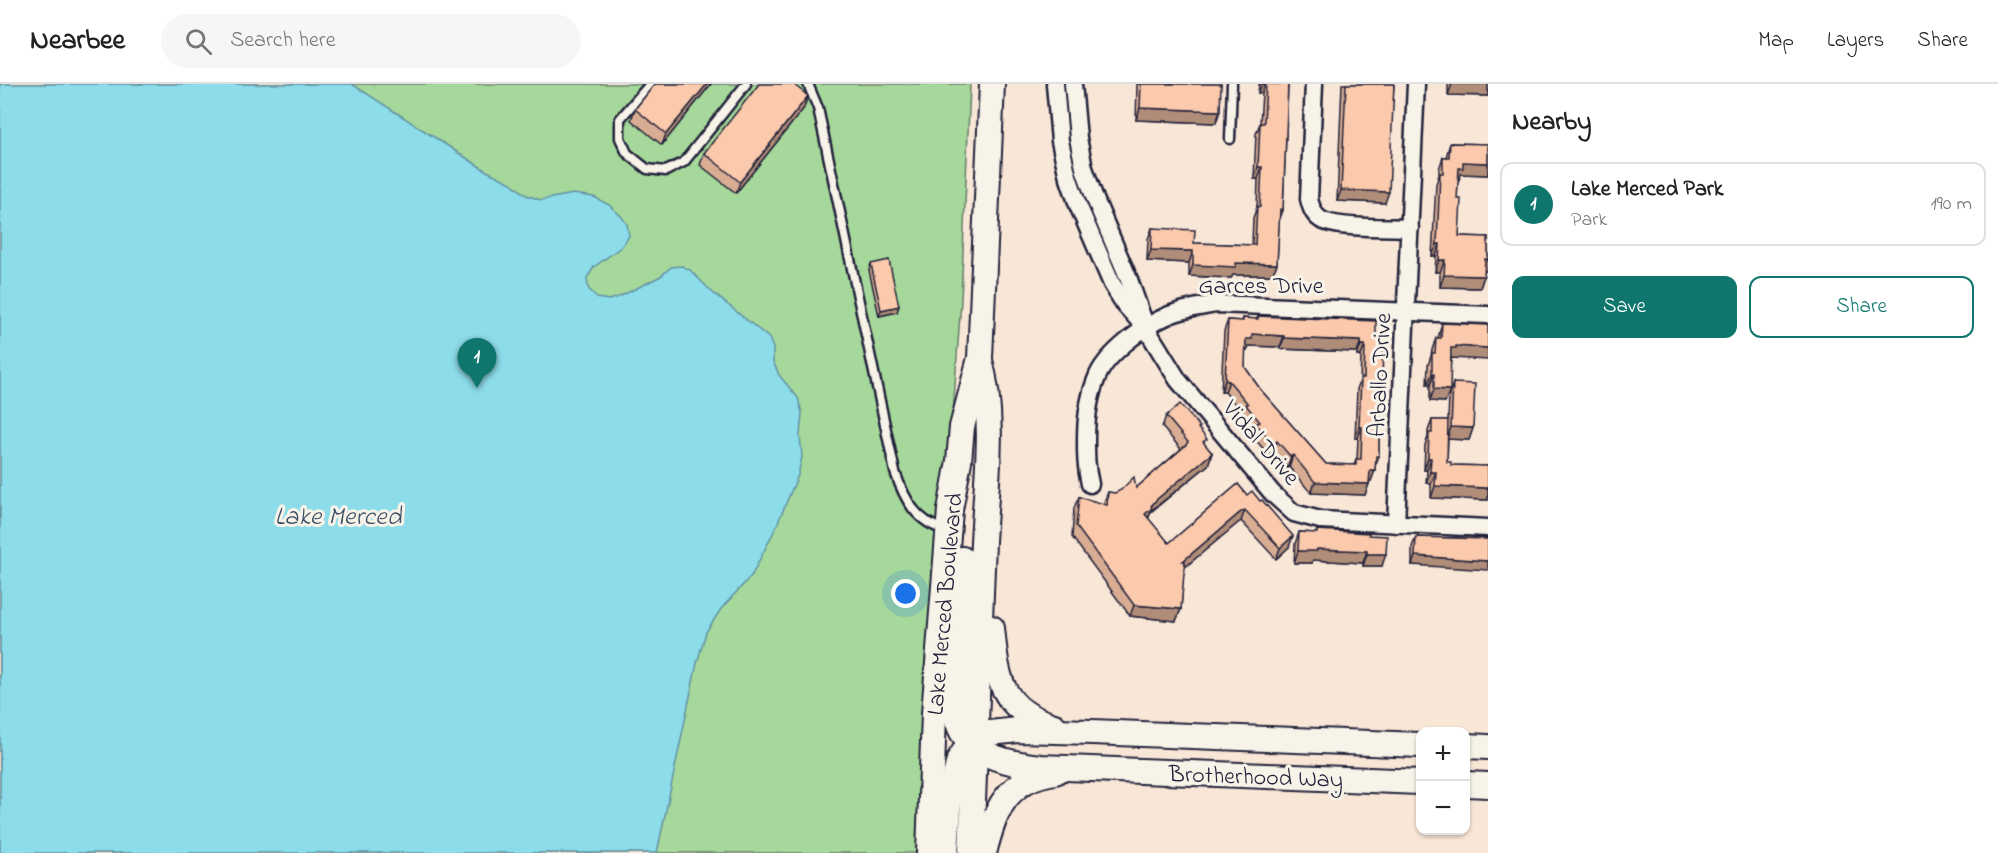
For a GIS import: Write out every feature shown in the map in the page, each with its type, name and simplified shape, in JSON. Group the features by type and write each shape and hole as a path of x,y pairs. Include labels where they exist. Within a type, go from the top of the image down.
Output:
{"main road":[{"name":"Lake Merced Boulevard","path":"929,853 934,714 952,495 965,410 980,358 992,84"},
{"name":"Lake Merced Boulevard","path":"971,853 973,743 990,429 987,393 980,358"},
{"path":"959,461 964,503 956,710 959,726 973,743 1008,762 1092,770"},
{"path":"984,526 996,664 1001,684 1012,701 1029,716 1053,726 1092,732"},
{"path":"946,853 951,792 959,760 973,743 990,733 1018,730 1092,732"},
{"name":"Brotherhood Way","path":"1092,732 1416,745"},
{"path":"1470,746 1488,747"},
{"path":"984,853 994,817 1006,796 1016,788 1039,775 1092,770"},
{"name":"Brotherhood Way","path":"1092,770 1416,783"},
{"path":"1470,784 1488,785"}],"street":[{"name":"Vidal Drive","path":"1055,84 1060,141 1067,173 1078,205 1112,284 1125,305 1146,328 1178,380 1273,494 1294,513 1320,520 1488,528"},
{"name":"Vidal Drive","path":"1073,84 1078,138 1084,168 1146,328"},
{"path":"1314,84 1309,199 1312,211 1321,219 1333,224 1410,228"},
{"name":"Arballo Drive","path":"1396,524 1416,84"},
{"name":"Garces Drive","path":"1090,484 1086,468 1086,426 1090,400 1098,373 1117,350 1166,316 1190,308 1216,304 1488,315"}],"lane":[{"path":"650,84 620,119 620,138 627,153 647,169 666,171 684,162 746,84"},
{"path":"808,84 818,108 895,472 906,498 921,518 929,524 949,531"},
{"path":"1230,139 1232,84"}],"green space":[{"name":"Lake Merced","path":"0,84 970,84 961,300 922,853 0,853"}],"water":[{"name":"Lake Merced","path":"0,84 352,84 485,170 511,183 526,195 541,200 573,194 594,197 609,205 627,224 629,236 621,247 594,267 587,278 588,288 597,298 609,300 619,297 661,276 671,267 682,266 690,270 712,292 769,338 773,348 773,361 779,375 798,398 802,413 800,436 802,457 798,475 776,527 752,575 721,609 706,632 697,663 657,853 0,853"}],"building":[{"path":"655,84 707,84 666,134 635,109"},
{"path":"759,84 793,84 808,96 740,182 704,153"},
{"path":"1141,84 1221,84 1220,111 1140,108"},
{"path":"1266,84 1288,84 1283,210 1280,209 1277,264 1236,263 1236,267 1193,265 1193,251 1151,250 1152,228 1195,230 1194,243 1255,245 1262,167 1258,167 1260,123 1264,123"},
{"path":"1346,84 1394,84 1389,192 1341,190"},
{"path":"1450,143 1488,144 1488,163 1463,162 1463,168 1459,168 1457,199 1461,199 1459,236 1488,237 1488,259 1485,259 1484,276 1444,275 1445,260 1439,260 1440,244 1437,244 1440,173 1443,173 1443,157 1449,157"},
{"path":"889,260 899,306 881,310 871,264"},
{"path":"1258,316 1376,321 1376,336 1381,336 1381,349 1383,349 1382,379 1380,379 1379,456 1376,456 1375,470 1370,470 1369,484 1315,482 1293,455 1291,457 1277,441 1274,444 1256,424 1260,422 1246,405 1248,404 1229,381 1225,380 1228,320 1258,319","holes":["1252,334 1284,336 1284,338 1361,341 1361,345 1365,345 1359,427 1362,427 1361,459 1356,459 1356,465 1326,464 1260,389 1245,367 1246,339 1252,339"]},
{"path":"1442,323 1488,325 1488,348 1456,346 1456,348 1451,348 1450,390 1434,389 1434,374 1432,374 1432,353 1435,353 1436,338 1441,338"},
{"path":"1453,383 1475,384 1473,428 1451,427"},
{"path":"1180,404 1200,427 1198,428 1207,439 1203,442 1212,453 1156,500 1145,514 1169,543 1238,484 1247,495 1252,491 1260,501 1262,500 1293,536 1280,548 1245,510 1242,511 1183,561 1185,561 1181,609 1134,605 1076,526 1079,497 1107,505 1108,492 1115,493 1121,490 1134,477 1136,488 1186,445 1188,442 1166,416"},
{"path":"1432,420 1448,420 1447,462 1451,462 1451,465 1488,466 1488,488 1435,486 1436,472 1430,472 1431,458 1428,458"},
{"path":"1317,530 1387,536 1386,554 1317,549 1317,551 1298,551 1299,532 1317,533"},
{"path":"1416,537 1488,539 1488,561 1415,556"}],"place":[{"name":"Lake Merced Park","path":"477,388"}]}
